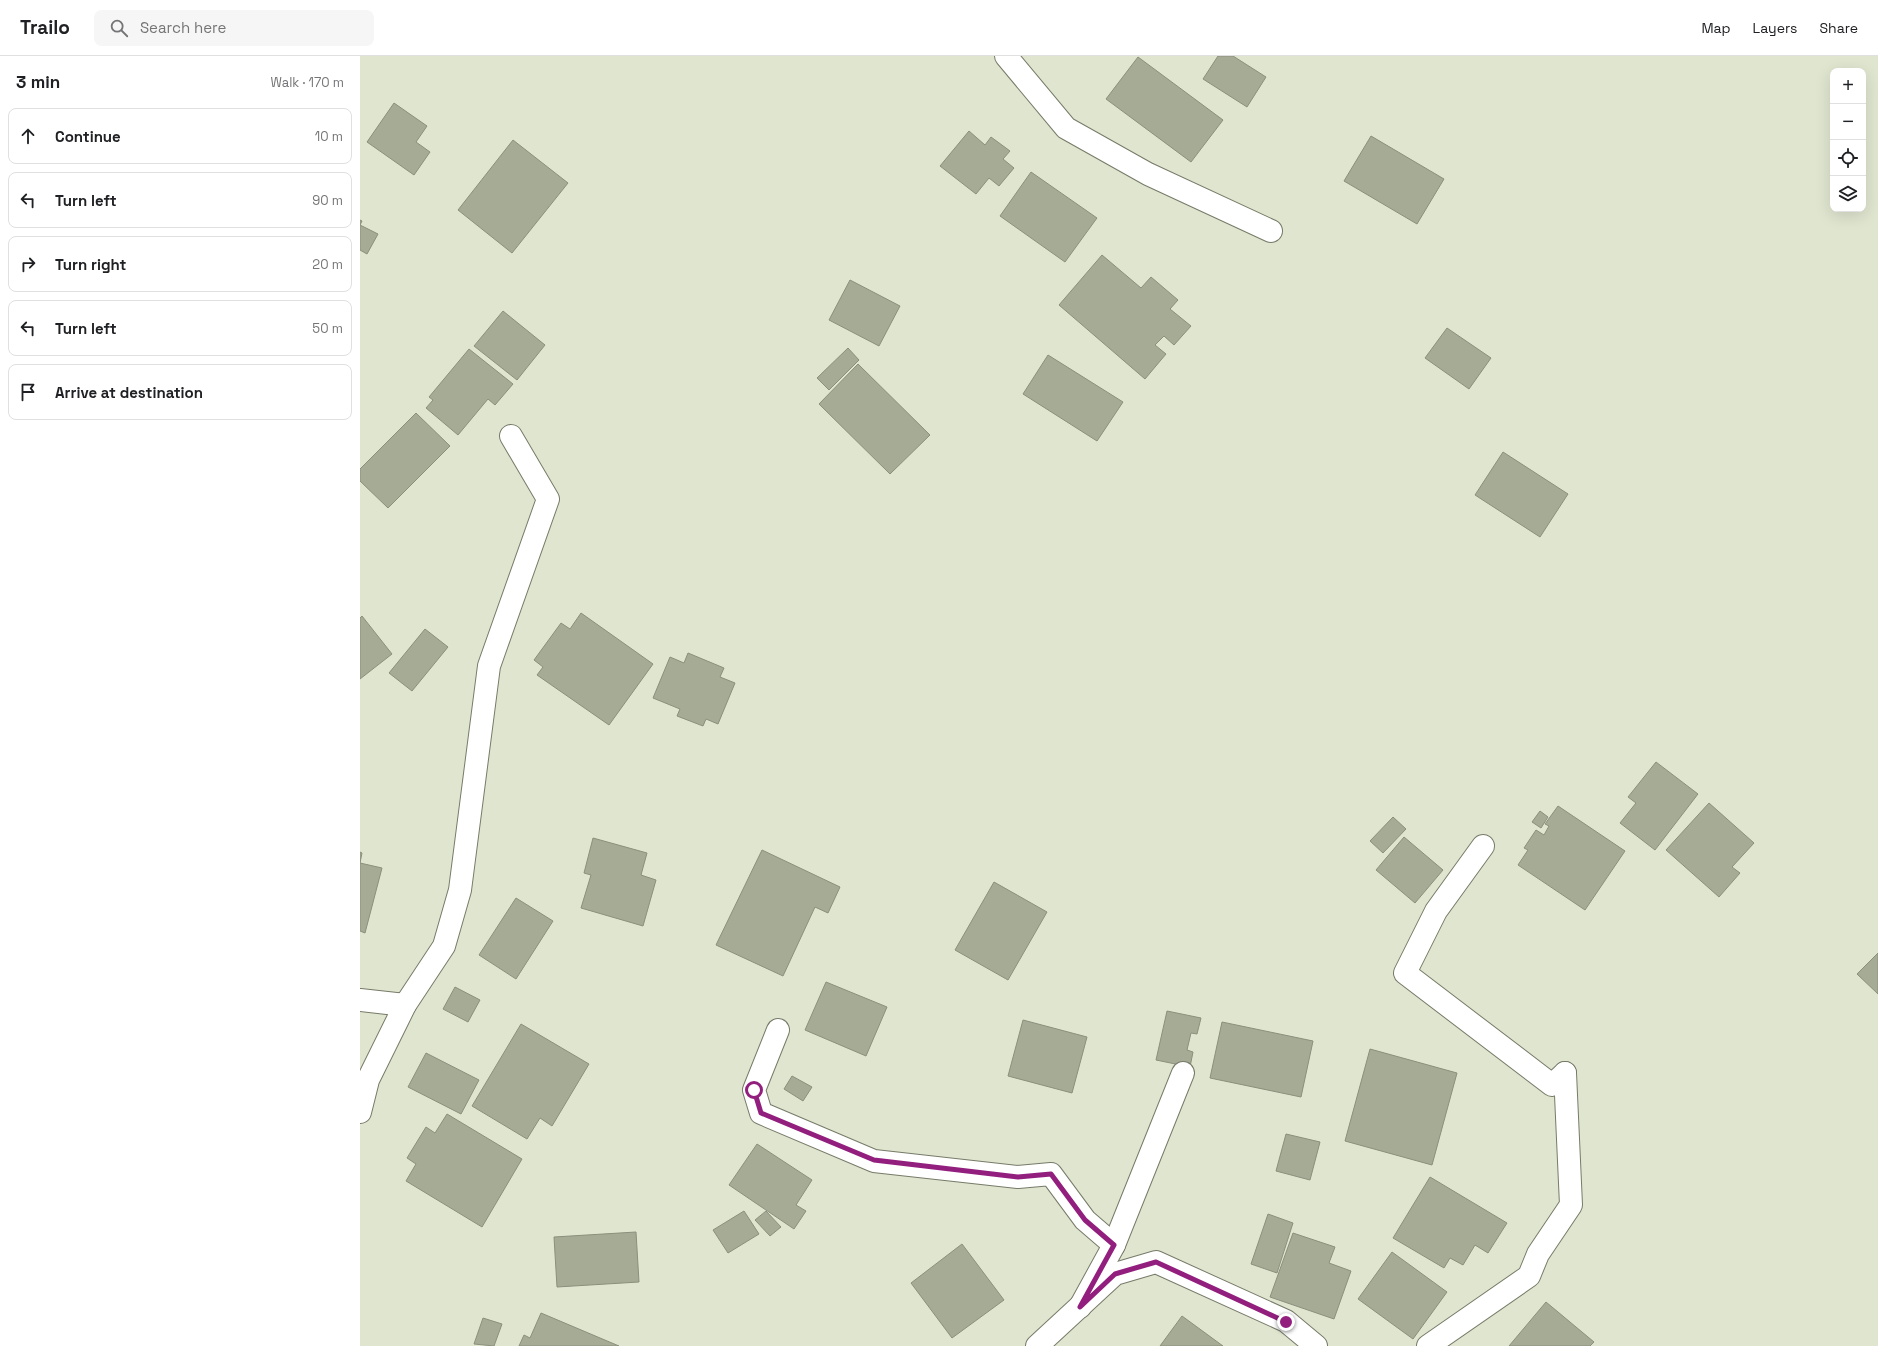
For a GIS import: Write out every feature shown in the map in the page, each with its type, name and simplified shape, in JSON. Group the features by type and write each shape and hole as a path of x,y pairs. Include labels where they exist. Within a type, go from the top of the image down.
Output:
{"street":[{"path":"1006,56 1066,128 1148,174 1271,231"},
{"path":"360,1112 368,1080 405,1005 444,946 460,890 489,666 548,499 511,436"},
{"path":"1428,1346 1529,1276 1538,1254 1571,1205 1565,1073 1552,1085 1405,973 1436,911 1483,846"},
{"path":"360,1000 405,1005"},
{"path":"778,1030 754,1090 761,1113 874,1160 1018,1177 1051,1174 1085,1220 1114,1245"},
{"path":"1080,1307 1114,1245 1183,1073"},
{"path":"1037,1346 1115,1274 1156,1262 1286,1322 1316,1346"}],"building":[{"path":"1218,56 1233,56 1266,77 1247,107 1203,79"},
{"path":"1138,57 1223,120 1191,162 1106,99"},
{"path":"394,103 427,126 416,142 430,152 414,175 367,142"},
{"path":"969,131 985,145 991,137 1010,151 1003,159 1014,168 999,186 989,178 976,194 940,166"},
{"path":"1371,136 1444,179 1417,224 1344,181"},
{"path":"513,140 568,183 512,253 458,210"},
{"path":"1031,172 1097,218 1065,262 1000,216"},
{"path":"360,225 378,234 367,254 360,250"},
{"path":"1102,255 1141,288 1151,277 1178,300 1170,309 1191,326 1174,345 1164,336 1155,345 1166,354 1145,379 1059,305"},
{"path":"850,280 900,306 879,346 829,320"},
{"path":"503,311 545,345 517,380 474,346"},
{"path":"1447,328 1491,358 1469,389 1425,358"},
{"path":"848,348 859,360 829,390 817,378"},
{"path":"469,349 513,384 495,405 488,399 458,435 426,408 433,400 429,397"},
{"path":"1048,355 1123,402 1097,441 1023,394"},
{"path":"858,364 930,435 890,474 819,404"},
{"path":"416,413 450,446 388,508 360,481 360,469"},
{"path":"1503,452 1568,494 1540,537 1475,495"},
{"path":"581,613 653,664 609,725 537,675 543,667 534,660 561,623 570,629"},
{"path":"362,616 392,654 360,679 360,618"},
{"path":"425,629 448,647 412,691 389,673"},
{"path":"688,653 724,668 720,677 735,683 718,724 706,719 703,726 677,716 680,709 653,698 670,657 684,663"},
{"path":"1656,762 1698,794 1655,850 1620,823 1636,803 1628,797"},
{"path":"1709,803 1754,843 1732,867 1740,873 1719,897 1666,850"},
{"path":"1558,806 1625,851 1585,910 1518,865 1528,850 1524,848 1536,830 1544,835 1549,826 1545,824"},
{"path":"1540,811 1548,817 1541,828 1532,822"},
{"path":"1393,817 1406,829 1383,853 1370,841"},
{"path":"1404,837 1443,870 1415,903 1376,870"},
{"path":"593,838 647,853 641,875 656,880 643,926 581,908 591,875 584,873"},
{"path":"762,850 840,887 828,913 815,907 783,976 716,945"},
{"path":"360,852 362,853 360,863"},
{"path":"360,863 382,868 365,933 360,931"},
{"path":"994,882 1047,912 1008,980 955,950"},
{"path":"516,898 553,921 516,979 479,955"},
{"path":"1878,953 1878,994 1857,974"},
{"path":"826,982 887,1007 866,1056 805,1030"},
{"path":"455,987 480,1000 468,1022 443,1009"},
{"path":"1167,1011 1201,1018 1197,1034 1191,1033 1187,1050 1193,1052 1190,1067 1156,1060"},
{"path":"1023,1020 1087,1037 1072,1093 1008,1076"},
{"path":"1222,1022 1313,1041 1301,1097 1210,1078"},
{"path":"521,1024 589,1064 552,1126 540,1118 527,1139 472,1106"},
{"path":"1370,1049 1457,1073 1432,1165 1345,1141"},
{"path":"426,1053 479,1080 461,1114 408,1087"},
{"path":"792,1076 812,1087 803,1101 784,1089"},
{"path":"447,1114 522,1159 482,1227 406,1181 416,1164 407,1158 426,1127 435,1133"},
{"path":"1286,1134 1320,1142 1310,1180 1276,1171"},
{"path":"757,1144 812,1180 796,1205 806,1211 794,1229 729,1185"},
{"path":"1430,1177 1507,1223 1488,1253 1475,1245 1463,1265 1450,1258 1444,1268 1393,1238"},
{"path":"744,1211 759,1234 728,1253 713,1230"},
{"path":"766,1211 781,1227 770,1236 755,1220"},
{"path":"1268,1214 1293,1223 1277,1273 1251,1264"},
{"path":"636,1232 639,1282 557,1287 554,1237"},
{"path":"1293,1233 1335,1247 1329,1263 1351,1271 1334,1319 1270,1297"},
{"path":"962,1244 1004,1300 952,1338 911,1283"},
{"path":"1392,1252 1447,1292 1413,1339 1358,1299"},
{"path":"1546,1302 1594,1342 1590,1346 1509,1346"},
{"path":"541,1313 619,1346 519,1346 524,1335 530,1338"},
{"path":"1182,1316 1223,1346 1160,1346"},
{"path":"483,1318 502,1324 494,1346 474,1344"}],"route":[{"path":"754,1090 761,1113 874,1160 1018,1177 1051,1174 1085,1220 1114,1245 1080,1307 1115,1274 1156,1262 1286,1322"}]}
